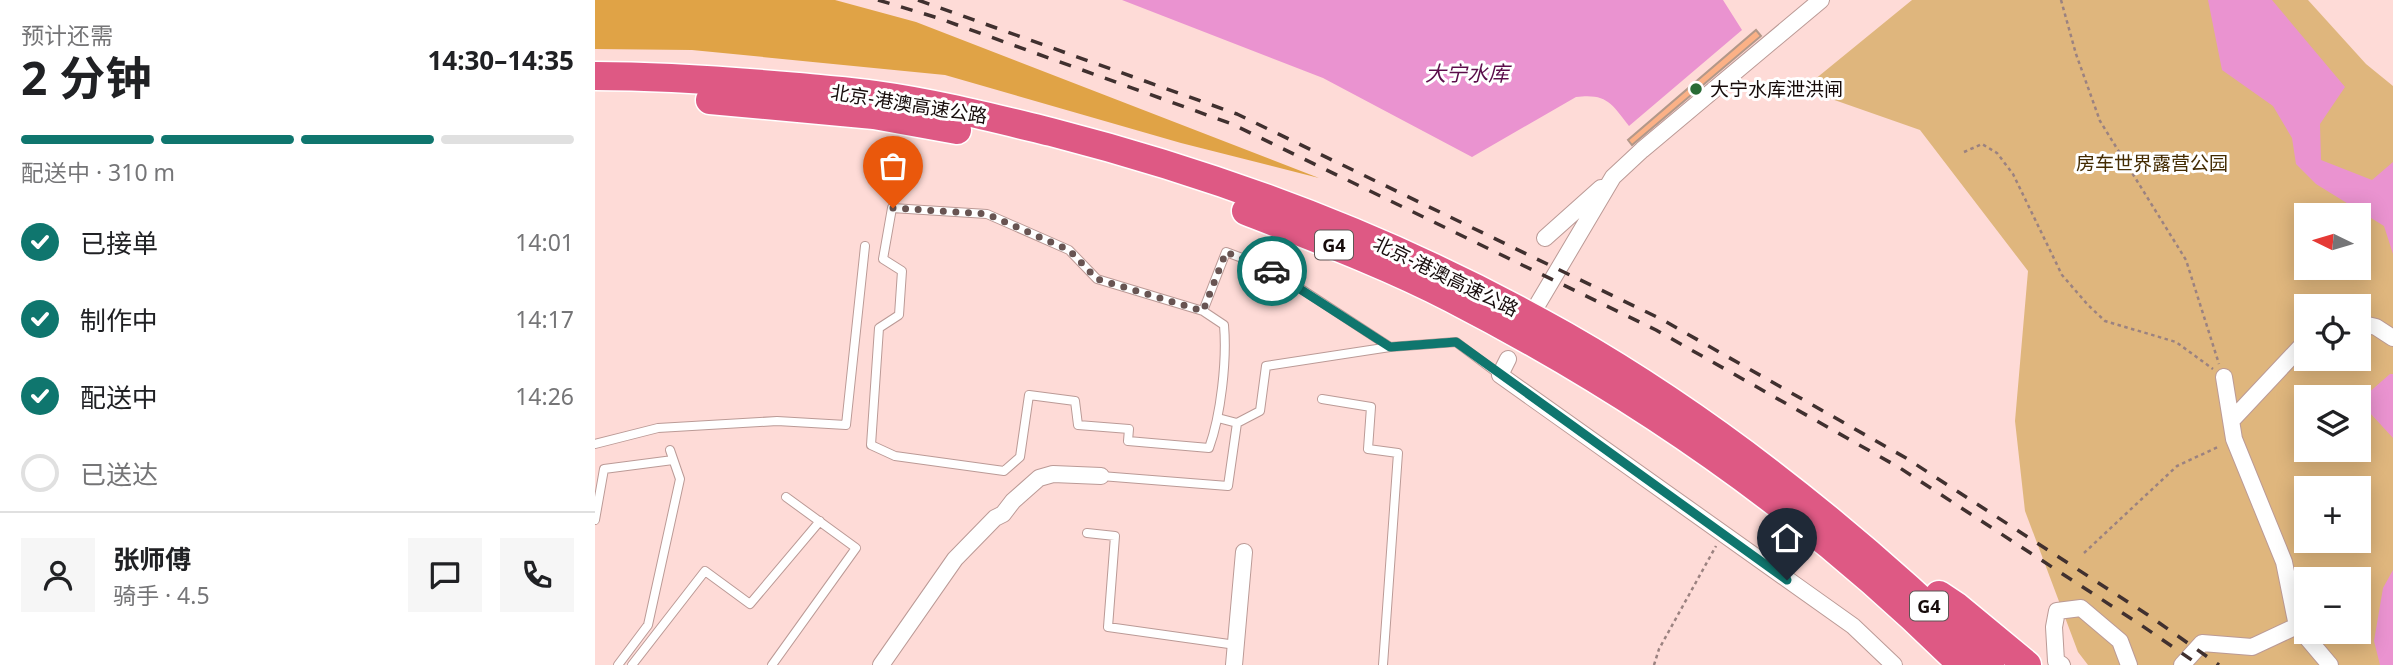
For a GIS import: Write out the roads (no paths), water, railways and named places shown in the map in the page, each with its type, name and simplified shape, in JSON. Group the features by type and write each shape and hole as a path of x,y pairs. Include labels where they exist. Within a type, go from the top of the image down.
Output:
{"highway":[{"name":"北京-港澳高速公路","path":"595,76 745,82 876,95 994,118 1099,145 1224,183 1348,228 1444,273 1566,336 1672,404 1777,479 1865,549 1990,665"},
{"name":"北京-港澳高速公路","path":"595,95 744,102 874,115 992,137 1097,163 1220,201 1341,248 1449,297 1556,355 1660,419 1761,492 1853,565 1962,665"},
{"path":"1865,549 1957,607 2027,665"}],"street":[{"path":"1545,237 1642,150 1821,0"},
{"path":"1536,307 1613,177"},
{"path":"2371,326 2393,338"},
{"path":"2231,421 2294,354"},
{"path":"1508,359 1500,376 1853,626 1894,665"},
{"path":"2224,377 2234,439 2284,562 2294,611"},
{"path":"881,665 955,559 1039,478 1053,474 1101,476"},
{"path":"1234,665 1244,552"},
{"path":"2062,665 2056,661 2054,627 2057,611 2081,608 2120,641 2129,665"},
{"path":"2182,665 2202,643 2252,647 2294,627"},
{"path":"2312,644 2330,665"}],"lane":[{"path":"893,208 987,214 1069,250 1097,279 1203,311 1224,325 1225,342 1217,428 1209,448 1128,442 1129,429 1078,425 1075,401 1029,395 1020,457 1004,471 895,456 871,445 879,328 898,315 902,271 883,258 893,208"},
{"path":"595,444 658,428 777,421 846,425 865,246"},
{"path":"1203,311 1226,252 1269,268 1390,347"},
{"path":"1218,418 1237,423 1260,411 1266,366 1390,347 1456,342 1500,376"},
{"path":"1322,399 1371,407 1367,449 1398,453 1383,665"},
{"path":"1101,476 1228,486 1237,423"},
{"path":"618,665 648,625 680,479 670,450"},
{"path":"595,520 604,469 673,460"},
{"path":"772,665 856,548 786,497"},
{"path":"632,665 705,571 750,604 820,522"},
{"path":"1087,533 1115,536 1108,627 1235,645"}],"water":[{"name":"大宁水库","path":"1122,0 1723,0 1742,30 1629,126 1608,102 1595,97 1576,97 1472,157 1323,78"},
{"path":"2208,0 2272,0 2345,87 2320,124 2321,160 2372,180 2393,162 2393,254 2384,226 2371,218 2371,203 2347,203 2316,184 2296,164 2292,138 2273,106 2222,70"},
{"path":"2393,374 2393,438 2371,414 2371,391"},
{"path":"2393,570 2393,665 2380,665 2374,641 2383,588"}],"railway":[{"path":"878,0 938,18 1232,124 1656,330 1900,468 2199,665"},
{"path":"918,0 1237,114 1661,319 1906,458 2148,615 2219,665"}],"place":[{"name":"大宁水库泄洪闸","path":"1696,89"}],"park label":[{"name":"房车世界露营公园","path":"2152,163"}]}
